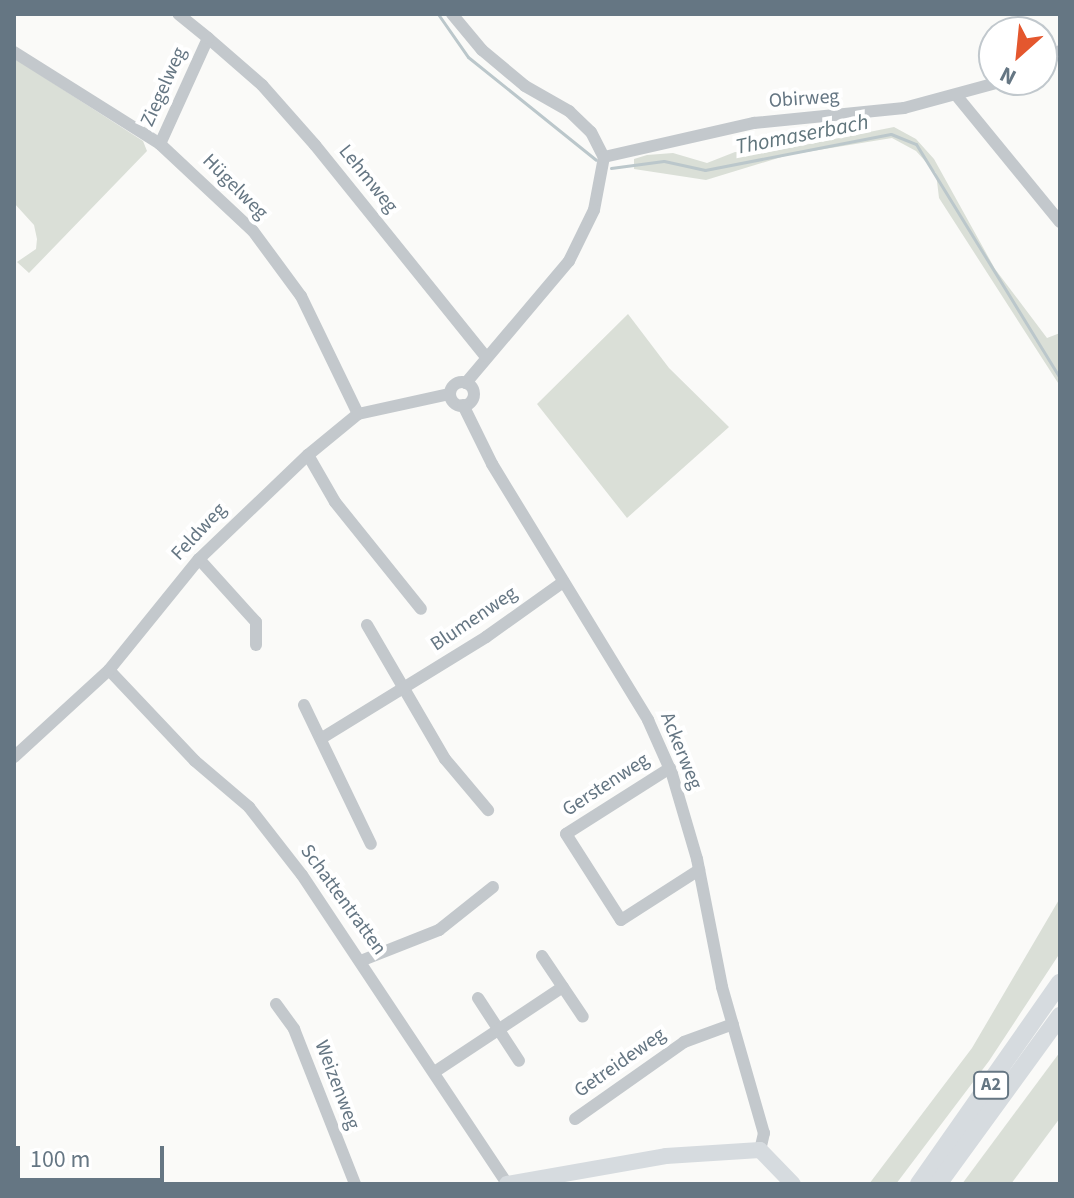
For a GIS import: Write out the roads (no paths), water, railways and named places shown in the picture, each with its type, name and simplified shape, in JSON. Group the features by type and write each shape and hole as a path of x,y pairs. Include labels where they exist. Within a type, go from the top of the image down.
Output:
{"highway":[{"name":"A2","path":"919,1184 1060,983"},
{"name":"A2","path":"938,1184 1060,1016"}],"main road":[{"path":"507,1184 531,1183 666,1156 760,1150 793,1184"}],"street":[{"name":"Ziegelweg","path":"160,144 208,38 178,14"},
{"path":"452,14 482,50 580,122 604,157 594,210 569,261 485,356 466,383 455,384 450,394 463,405 474,395 466,383"},
{"name":"Lehmweg","path":"208,38 262,85 298,125 485,356"},
{"name":"Hügelweg","path":"14,52 160,144 205,182 269,252 301,296 358,414"},
{"name":"Obirweg","path":"604,157 713,130 864,115 978,89"},
{"path":"956,95 1060,222"},
{"name":"Feldweg","path":"14,757 109,670 199,559 308,455 358,414 450,394"},
{"name":"Ackerweg","path":"463,405 492,464 648,720 670,768 699,870 733,1024 764,1133 760,1150"},
{"path":"308,455 335,502 421,609"},
{"path":"199,559 256,622 256,645"},
{"name":"Blumenweg","path":"322,738 563,582"},
{"path":"367,625 445,759 488,810"},
{"name":"Schattentratten","path":"109,670 195,761 249,807 363,960 507,1184"},
{"path":"304,705 371,844"},
{"name":"Gerstenweg","path":"670,768 566,834 621,920 699,870"},
{"path":"363,960 439,930 493,887"},
{"path":"542,956 583,1017"},
{"path":"436,1071 563,987"},
{"path":"478,998 519,1061"},
{"name":"Weizenweg","path":"276,1004 294,1029 355,1184"},
{"name":"Getreideweg","path":"575,1119 684,1042 733,1024"}],"waterway":[{"name":"Thomaserbach","path":"438,14 468,57 596,160"},
{"name":"Thomaserbach","path":"611,168 664,161 705,170 891,134 916,144 1060,378"}]}
